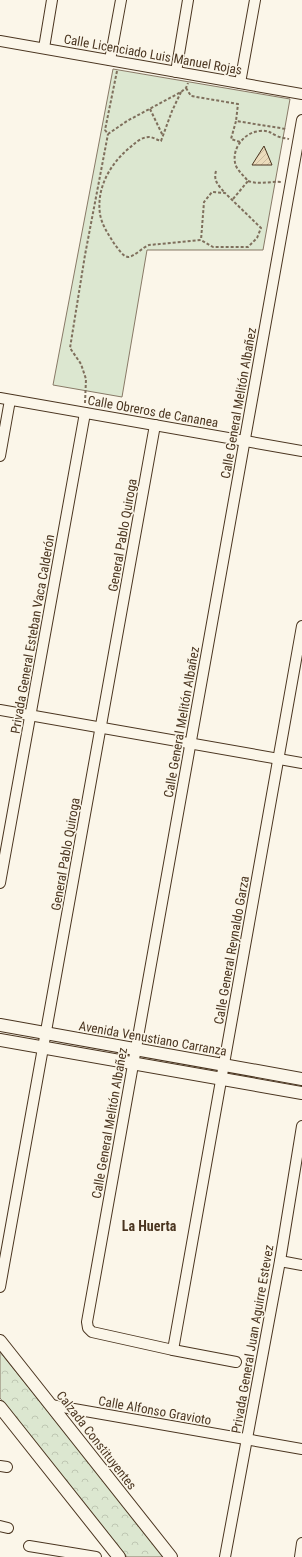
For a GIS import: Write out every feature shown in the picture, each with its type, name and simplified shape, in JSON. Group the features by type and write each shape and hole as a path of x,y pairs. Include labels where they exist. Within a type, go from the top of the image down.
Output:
{"street":[{"path":"44,48 52,0"},
{"path":"114,61 121,0"},
{"path":"176,72 188,0"},
{"path":"240,83 255,0"},
{"name":"Calle Licenciado Luis Manuel Rojas","path":"0,41 302,94"},
{"name":"Calle General Melitón Albañez","path":"173,1350 92,1332 88,1328 87,1322 302,120"},
{"path":"0,456 5,399"},
{"name":"Calle Obreros de Cananea","path":"5,399 302,451"},
{"name":"Privada General Esteban Vaca Calderón","path":"0,883 85,413"},
{"name":"General Pablo Quiroga","path":"0,1287 155,425"},
{"name":"Calle General Reynaldo Garza","path":"173,1350 302,626"},
{"path":"0,710 302,763"},
{"name":"Avenida Venustiano Carranza","path":"0,1025 302,1079"},
{"path":"0,1040 302,1093"},
{"name":"Privada General Juan Aguirre Estevez","path":"225,1557 280,1261 302,1126"},
{"path":"280,1261 302,1265"},
{"name":"Calzada Constituyentes","path":"0,1341 171,1557"},
{"path":"173,1350 236,1362"},
{"name":"Calle Alfonso Gravioto","path":"51,1405 302,1449"},
{"path":"0,1407 119,1557"},
{"path":"300,1557 302,1544"},
{"path":"29,1546 96,1557"}],"path":[{"path":"85,413 86,379 81,364 70,348 85,255 108,134 105,130 114,61"},
{"path":"108,134 127,121 181,92 186,88 191,74"},
{"path":"186,88 191,96 238,104 236,121 231,139 240,142"},
{"path":"181,92 161,141 149,137 139,140 121,154 111,167 104,182 100,197 100,214 106,232 122,254 127,257 133,256 149,245 201,240 213,247 248,247 257,238 262,228 215,182 214,176 216,171"},
{"path":"150,109 163,136"},
{"path":"236,121 286,129"},
{"path":"291,183 274,181 262,184 248,181 239,171 234,157 240,142 249,134 259,130 268,131 279,137 298,140"},
{"path":"233,199 248,181"},
{"path":"201,240 204,202 212,192 225,193"}],"green space":[{"path":"113,69 290,99 263,250 147,250 122,397 53,385"},
{"path":"0,1352 165,1557 127,1557 0,1398"}],"building":[{"path":"264,146 272,165 252,165"}],"district":[{"name":"La Huerta","path":"149,1226"}]}
